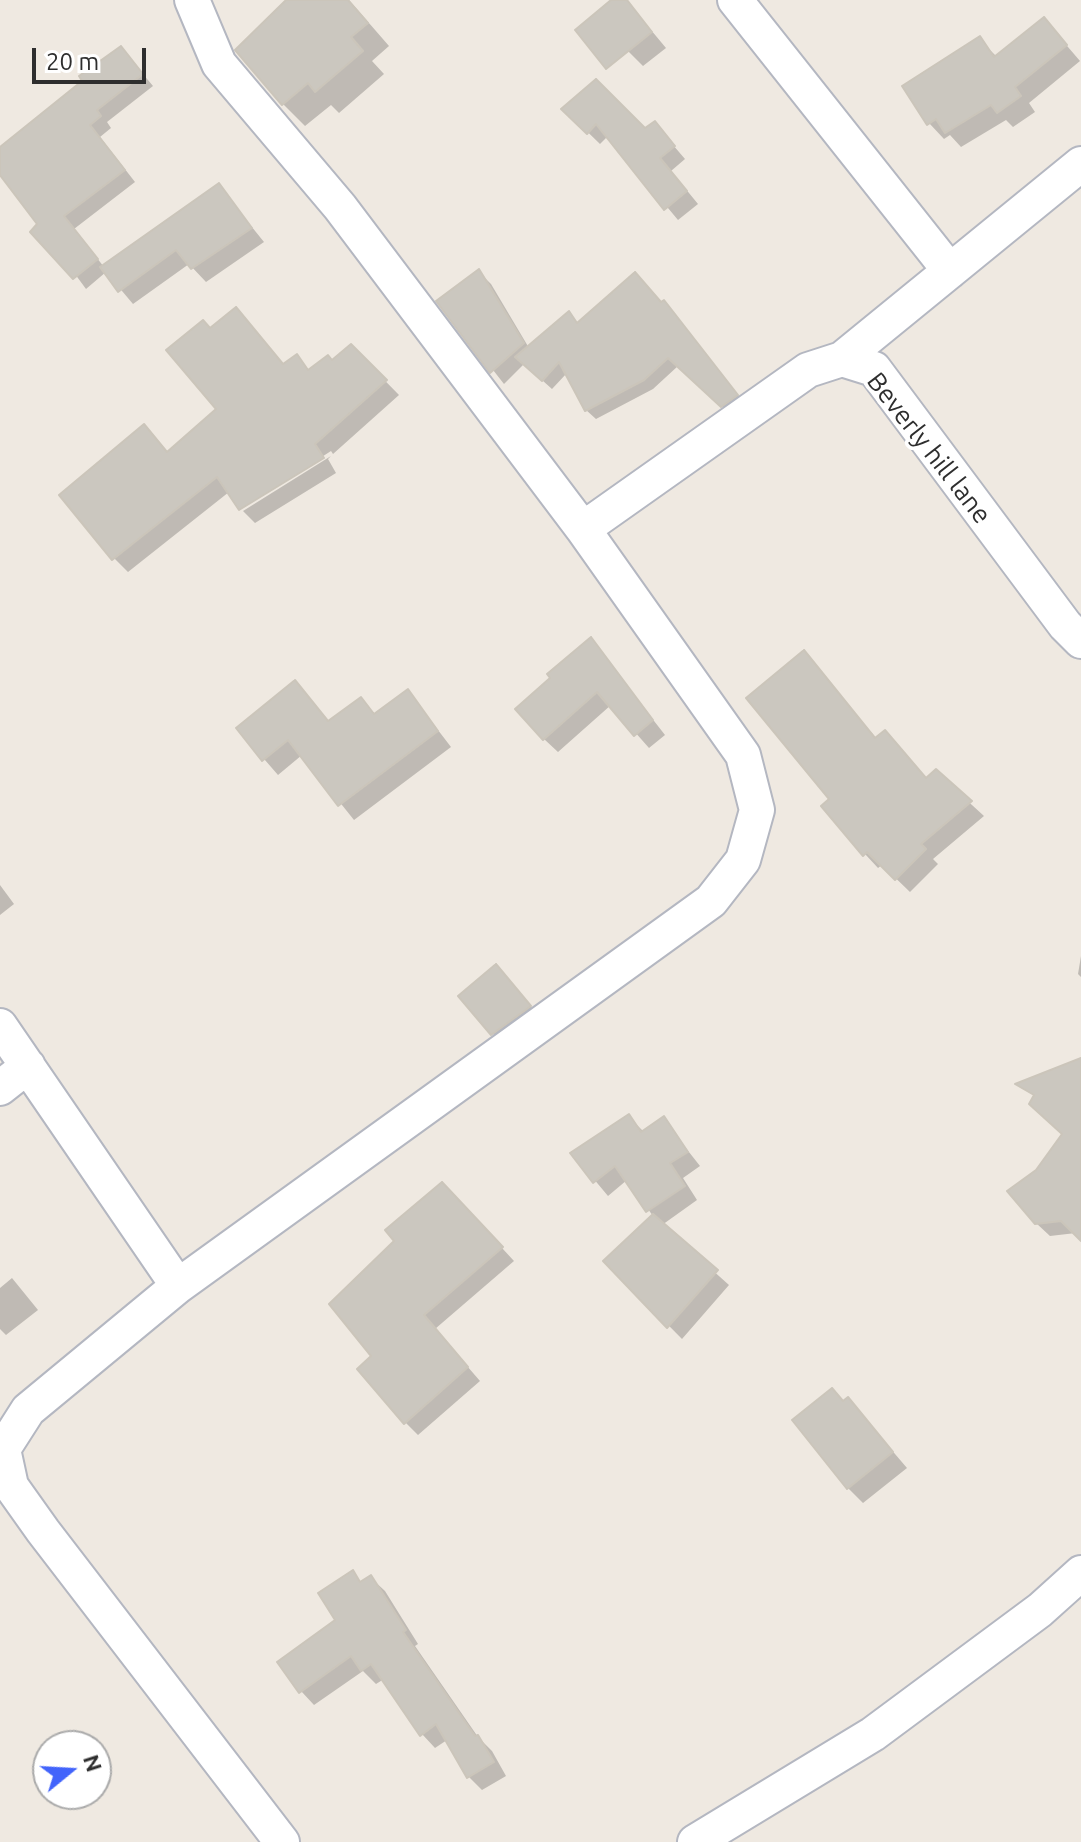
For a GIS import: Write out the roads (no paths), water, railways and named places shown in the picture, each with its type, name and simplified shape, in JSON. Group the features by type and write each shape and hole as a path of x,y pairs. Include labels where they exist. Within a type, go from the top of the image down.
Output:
{"street":[{"path":"192,0 219,64 340,207 583,529 743,755 757,810 743,860 711,901 178,1286 28,1410 3,1449 11,1486 282,1842"},
{"path":"735,0 950,271"},
{"path":"842,359 1081,164"},
{"name":"Beverly hill lane","path":"583,529 808,370 842,359 874,369 1065,625 1081,641"},
{"path":"0,1026 178,1286"},
{"path":"0,1088 28,1066"},
{"path":"695,1842 873,1734 1040,1610 1081,1573"}]}
